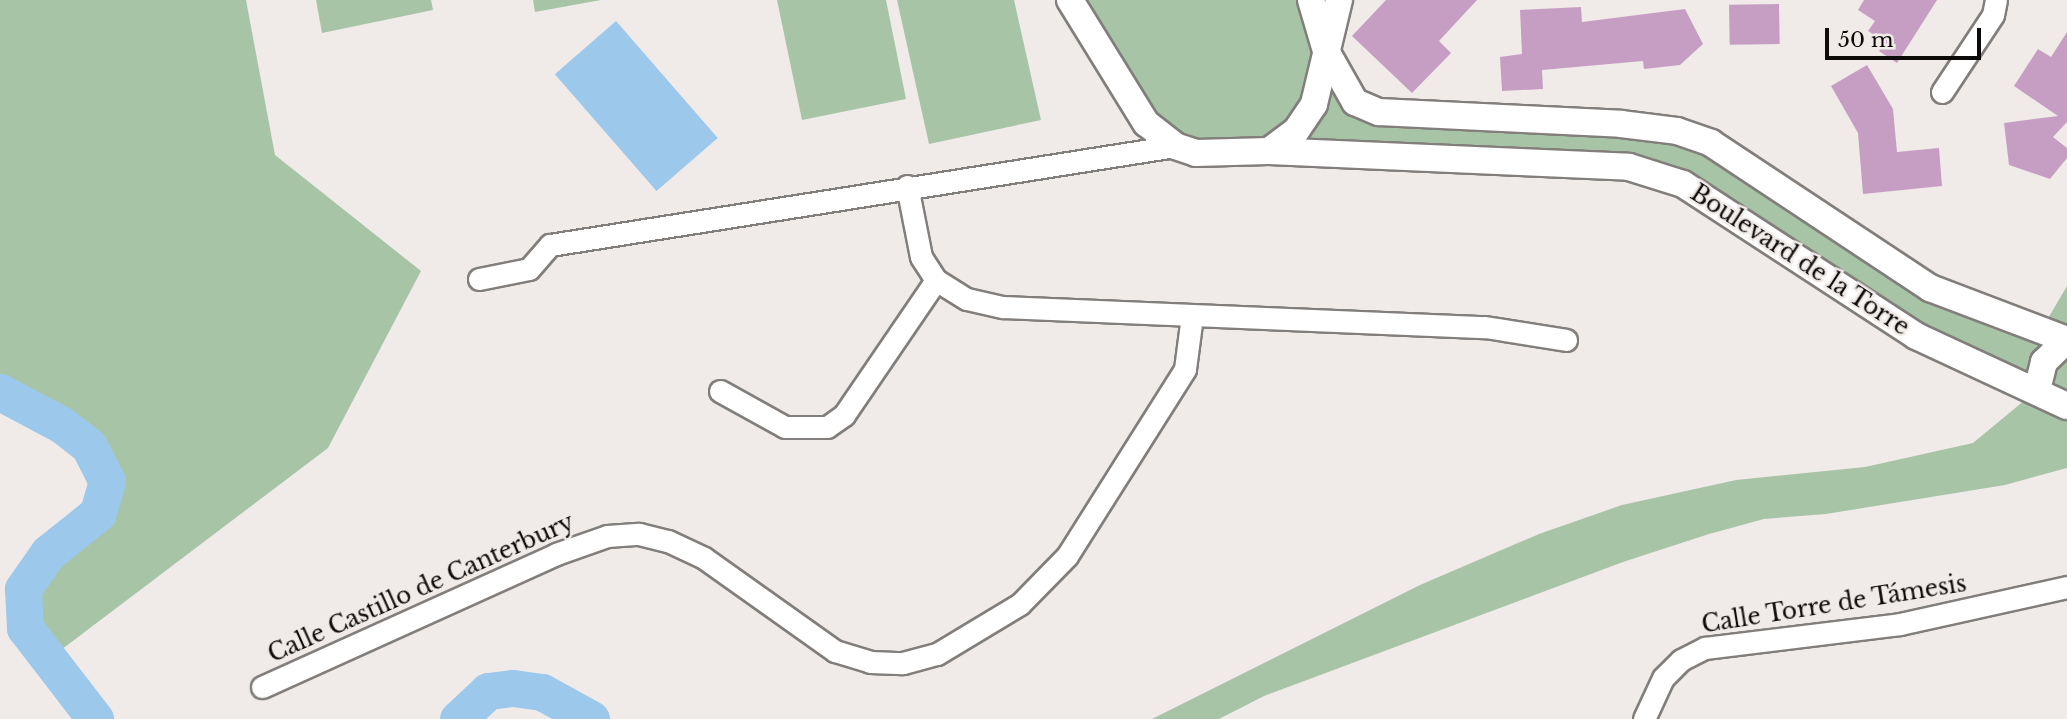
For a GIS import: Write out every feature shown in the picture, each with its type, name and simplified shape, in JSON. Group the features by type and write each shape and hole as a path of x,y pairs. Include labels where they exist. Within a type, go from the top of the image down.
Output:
{"street":[{"path":"1070,0 1146,123 1175,146"},
{"name":"Boulevard de la Torre","path":"1311,0 1326,51 1355,102 1379,112 1621,124 1677,131 1711,144 1930,288 2067,340"},
{"path":"1269,152 1296,131 1314,104 1339,0"},
{"path":"1942,92 1993,15 1996,0"},
{"path":"479,279 529,269 550,245 907,186 1175,146"},
{"name":"Boulevard de la Torre","path":"1175,146 1196,153 1269,152 1629,167 1683,184 1916,336 2037,390 2067,407"},
{"path":"907,186 912,231 936,280 967,299 1003,307 1485,327 1566,340"},
{"path":"720,391 785,427 827,427 844,415 936,280"},
{"name":"Calle Castillo de Canterbury","path":"262,687 556,554 607,536 639,534 668,541 704,558 835,651 870,662 903,663 937,654 1020,604 1067,556 1185,369 1192,316"},
{"path":"2037,390 2044,362 2067,340"},
{"name":"Calle Torre de Támesis","path":"1644,719 1663,678 1681,660 1705,648 1900,624 2067,587"}],"green space":[{"path":"0,0 246,0 275,155 421,271 328,448 49,659 25,628 23,589 48,553 98,513 107,481 89,446 62,425 0,392"},
{"path":"316,0 431,0 433,10 322,33"},
{"path":"533,0 601,0 535,12"},
{"path":"777,0 886,0 906,99 802,120"},
{"path":"897,0 1014,0 1041,120 929,144"},
{"path":"1070,0 1339,0 1326,49 1354,103 1677,131 1930,288 2040,332 2067,286 2067,468 2005,485 1826,514 1764,519 1709,534 1623,562 1264,696 1219,719 1152,719 1420,585 1539,534 1622,505 1736,480 1865,467 1973,443 2037,390 1916,336 1683,184 1176,143"}],"water":[{"path":"616,21 718,138 657,191 555,74"}],"building":[{"path":"1386,0 1477,0 1439,41 1451,53 1412,93 1352,36"},
{"path":"1864,0 1937,0 1897,63 1879,51 1885,42 1868,31 1875,21 1858,10"},
{"path":"1779,4 1780,44 1730,45 1729,5"},
{"path":"1581,7 1582,22 1685,9 1703,44 1680,65 1644,69 1643,61 1542,70 1543,89 1502,91 1500,57 1522,54 1520,10"},
{"path":"2067,32 2067,122 2053,137 2067,148 2067,158 2050,179 2009,165 2004,123 2058,116 2014,86 2038,49 2051,57"},
{"path":"1867,65 1893,109 1897,152 1939,148 1942,186 1863,194 1858,133 1831,86"}],"waterway":[{"path":"0,392 62,425 89,446 107,481 98,513 48,553 23,589 25,628 95,719"},
{"path":"458,719 488,691 513,688 542,692 591,719"}]}
